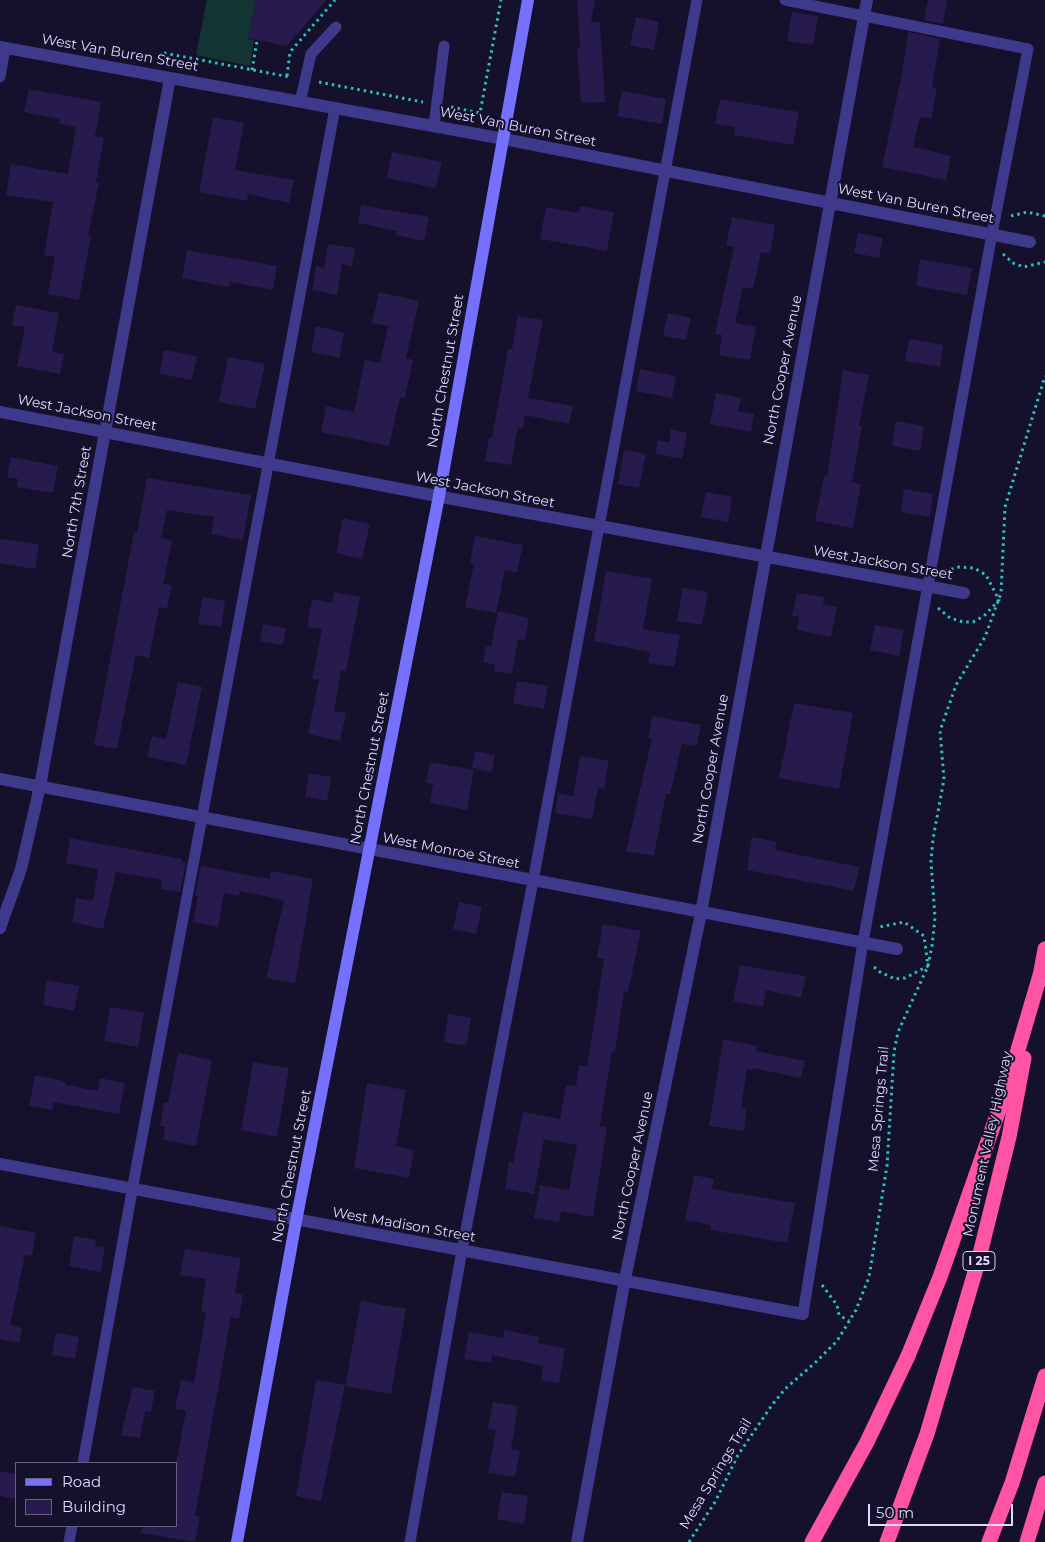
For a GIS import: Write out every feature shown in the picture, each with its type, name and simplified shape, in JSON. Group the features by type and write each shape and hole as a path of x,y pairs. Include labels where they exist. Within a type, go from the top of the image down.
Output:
{"highway":[{"name":"Monument Valley Highway","path":"887,1542 927,1434 978,1262 1009,1137 1045,949"},
{"path":"812,1542 867,1442 908,1356 940,1278 1007,1087 1040,972"},
{"path":"990,1542 1012,1483 1045,1376"},
{"path":"1027,1542 1045,1483"}],"main road":[{"name":"North Chestnut Street","path":"237,1542 296,1221 439,496 528,0"}],"street":[{"name":"North Cooper Avenue","path":"577,1542 626,1280 701,913 764,558 867,0"},
{"name":"West Van Buren Street","path":"3,47 504,139 1030,242"},
{"name":"North 7th Street","path":"0,928 21,869 40,786 170,78"},
{"name":"West Jackson Street","path":"0,412 764,558 964,593"},
{"name":"West Monroe Street","path":"0,779 897,950"},
{"name":"West Madison Street","path":"0,1164 296,1221 626,1280 802,1314"}],"lane":[{"path":"410,1542 462,1250 533,881 697,0"},
{"path":"785,0 864,14 1028,49 995,215 863,942 802,1314"},
{"path":"300,102 311,54 336,27"},
{"path":"434,126 444,46"},
{"path":"0,77 3,47"},
{"path":"83,1462 132,1190 335,108"},
{"path":"69,1542 72,1527"}],"path":[{"path":"164,53 480,113 501,0"},
{"path":"252,70 257,41"},
{"path":"995,215 1008,217 1027,212 1045,216"},
{"path":"989,251 1004,254 1013,263 1024,267 1045,262"},
{"name":"Mesa Springs Trail","path":"688,1542 715,1502 738,1455 772,1405 785,1389 837,1341 849,1321 869,1276 880,1216 898,1032 928,966 932,946 935,918 932,861 933,839 944,779 940,731 956,685 985,637 1001,593 1006,507 1045,376"},
{"path":"808,1278 821,1284 837,1305 839,1315 849,1321"}],"green space":[{"path":"207,0 256,0 248,39 254,40 250,66 196,55"}],"building":[{"path":"256,0 326,0 287,46 248,38"},
{"path":"577,0 595,0 591,22 600,22 605,102 581,103 577,47 580,47"},
{"path":"928,0 947,0 943,24 924,20"},
{"path":"792,12 818,16 813,45 787,41"},
{"path":"636,17 659,22 654,50 630,45"},
{"path":"908,32 940,39 932,87 937,88 931,119 920,117 913,147 951,156 946,180 882,167 902,73"},
{"path":"29,89 101,102 95,136 104,137 96,182 99,183 88,236 91,236 79,300 48,294 55,257 44,255 53,202 6,195 11,164 68,174 76,127 59,123 59,119 24,112"},
{"path":"622,91 666,99 662,124 617,116"},
{"path":"720,99 799,112 793,145 734,135 735,127 715,124"},
{"path":"213,117 244,123 235,170 294,180 289,203 248,194 247,201 199,192"},
{"path":"392,152 442,162 436,188 387,178"},
{"path":"361,205 429,217 424,241 396,235 397,231 358,223"},
{"path":"580,206 614,212 607,251 540,239 546,207 579,213"},
{"path":"732,217 775,225 770,254 761,252 753,289 743,287 735,323 756,327 750,360 719,355 722,335 715,334 734,247 726,245"},
{"path":"858,233 883,238 879,258 854,253"},
{"path":"328,244 355,248 352,266 342,264 337,295 312,290 316,266 324,268"},
{"path":"187,250 277,266 273,290 230,282 229,287 182,278"},
{"path":"920,259 972,268 967,295 916,286"},
{"path":"379,292 419,301 406,358 413,360 405,398 400,397 389,446 321,432 326,406 354,412 365,360 380,363 388,326 372,323"},
{"path":"16,305 59,313 52,352 64,354 60,374 17,366 25,327 12,325"},
{"path":"668,313 691,318 686,340 663,336"},
{"path":"518,316 543,320 528,398 573,406 569,424 525,415 523,428 518,427 511,465 485,461 489,438 492,438 508,349 512,349"},
{"path":"316,326 344,333 339,358 311,352"},
{"path":"909,339 943,345 940,367 905,361"},
{"path":"164,350 197,356 192,380 159,374"},
{"path":"228,357 265,364 255,409 219,402"},
{"path":"640,369 676,376 672,398 636,391"},
{"path":"843,370 869,375 859,425 862,426 852,482 861,484 853,528 815,521 824,476 827,477"},
{"path":"716,393 741,398 738,411 754,414 751,432 710,424"},
{"path":"896,421 924,426 920,451 892,446"},
{"path":"671,429 687,433 682,459 655,454 658,440 669,442"},
{"path":"624,450 646,454 639,488 618,484"},
{"path":"11,457 58,466 53,493 17,487 18,479 7,477"},
{"path":"147,478 251,495 243,540 211,534 214,517 167,510 161,538 172,541 163,584 172,585 167,609 159,607 149,658 136,655 117,749 94,745 134,533 137,533"},
{"path":"904,489 933,494 930,517 901,512"},
{"path":"706,492 732,497 728,522 701,517"},
{"path":"343,518 370,524 362,559 336,553"},
{"path":"475,536 523,545 517,573 505,570 496,613 465,607 474,564 470,563"},
{"path":"0,539 39,544 35,569 0,563"},
{"path":"606,571 652,579 643,629 680,635 674,667 648,663 650,652 594,641"},
{"path":"683,588 708,592 702,625 677,621"},
{"path":"334,592 360,597 346,671 341,670 334,711 346,713 340,741 308,734 319,680 312,679 322,629 307,627 312,599 332,603"},
{"path":"797,593 824,597 823,604 837,607 831,637 797,630 799,617 792,616"},
{"path":"202,597 225,601 221,627 198,624"},
{"path":"498,611 529,618 525,640 518,639 512,674 494,671 495,665 483,662 486,646 491,647"},
{"path":"263,624 286,628 283,645 260,641"},
{"path":"875,625 904,630 899,656 870,650"},
{"path":"517,681 548,686 544,709 513,703"},
{"path":"178,682 202,687 186,765 147,757 152,736 166,739"},
{"path":"794,703 853,713 839,789 779,778"},
{"path":"652,716 701,725 697,746 682,744 670,794 666,793 654,856 626,851 652,738 648,738"},
{"path":"475,751 495,755 492,772 472,768"},
{"path":"580,756 609,761 604,789 598,788 592,819 555,813 558,793 573,796"},
{"path":"430,762 474,770 467,810 430,803 433,784 426,783"},
{"path":"309,773 331,777 327,801 305,797"},
{"path":"752,837 777,842 775,850 859,867 854,891 747,870"},
{"path":"70,838 182,859 182,862 186,863 180,892 161,889 162,880 116,872 103,929 72,922 76,898 93,901 98,869 66,863"},
{"path":"201,866 270,879 271,871 313,879 295,983 266,978 284,900 240,891 239,896 224,893 218,927 193,922 198,896 195,895"},
{"path":"459,902 482,907 476,934 453,929"},
{"path":"603,924 641,931 628,992 624,991 615,1051 612,1051 600,1126 607,1127 593,1217 561,1211 559,1222 534,1218 540,1185 569,1190 577,1145 544,1139 534,1194 505,1189 509,1162 513,1163 523,1112 560,1119 566,1085 576,1086 579,1065 587,1067 604,959 597,958"},
{"path":"740,965 806,976 801,998 766,990 763,1007 733,1001"},
{"path":"47,980 79,986 74,1011 43,1005"},
{"path":"110,1007 144,1013 138,1047 104,1041"},
{"path":"448,1014 471,1018 466,1046 444,1042"},
{"path":"723,1039 757,1046 756,1051 805,1061 801,1078 753,1068 752,1070 747,1069 741,1108 747,1109 744,1131 709,1126"},
{"path":"178,1053 212,1060 196,1146 163,1140 165,1127 160,1126 164,1103 168,1103"},
{"path":"253,1062 289,1068 277,1137 241,1130"},
{"path":"35,1075 59,1080 66,1083 66,1085 98,1091 100,1078 125,1083 119,1114 54,1102 52,1110 29,1106"},
{"path":"367,1083 406,1090 396,1146 414,1150 409,1178 354,1168"},
{"path":"694,1175 714,1179 712,1189 795,1203 787,1243 710,1230 711,1225 685,1220"},
{"path":"0,1226 36,1233 32,1256 25,1255 10,1325 22,1328 19,1343 0,1339"},
{"path":"74,1236 96,1240 95,1246 105,1247 101,1272 69,1266"},
{"path":"185,1249 241,1258 235,1293 243,1295 239,1319 231,1317 195,1516 200,1517 195,1542 141,1533 142,1527 178,1527 178,1462 176,1462 186,1411 175,1409 181,1380 194,1383 206,1313 201,1312 206,1279 180,1275"},
{"path":"361,1301 406,1309 391,1394 345,1386"},
{"path":"504,1330 539,1337 538,1343 565,1348 559,1383 541,1380 543,1366 492,1355 491,1363 464,1359 469,1332 503,1338"},
{"path":"56,1333 79,1337 75,1359 52,1355"},
{"path":"316,1380 345,1385 321,1501 296,1496"},
{"path":"133,1387 155,1391 151,1412 145,1411 140,1438 121,1435"},
{"path":"493,1402 518,1406 511,1449 520,1451 515,1477 488,1473 496,1430 488,1428"},
{"path":"0,1471 15,1474 15,1499 0,1496"},
{"path":"502,1492 528,1496 524,1524 497,1519"}]}
